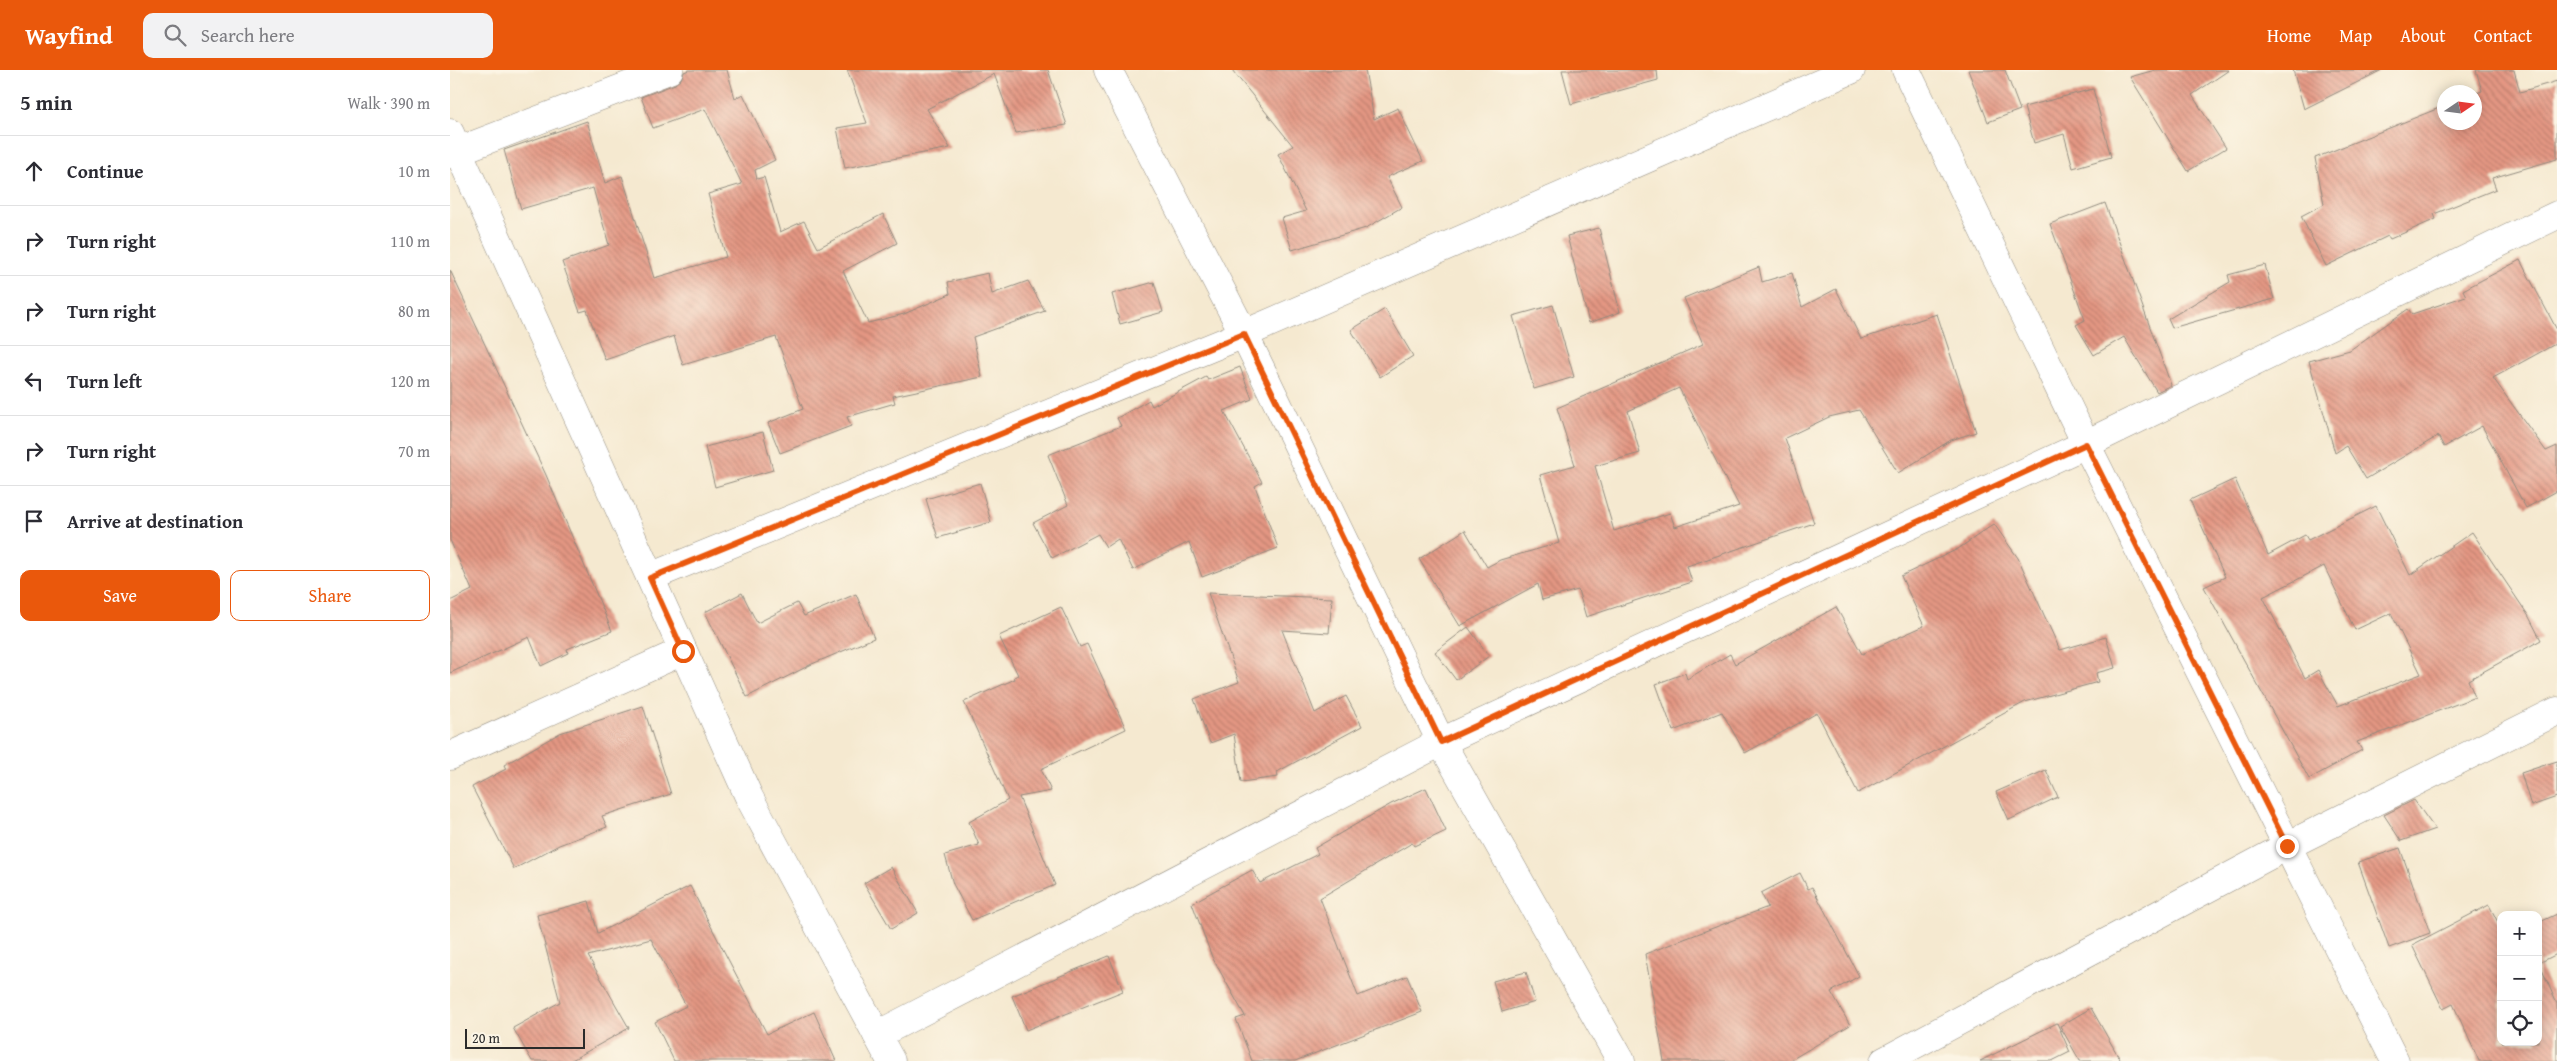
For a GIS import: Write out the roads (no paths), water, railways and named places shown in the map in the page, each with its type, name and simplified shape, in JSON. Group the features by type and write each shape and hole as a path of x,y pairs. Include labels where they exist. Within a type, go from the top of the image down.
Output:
{"street":[{"path":"669,70 453,146 749,797 891,1061"},
{"path":"1108,70 1244,334 1441,742 1620,1061"},
{"path":"650,578 1244,334 1851,70"},
{"path":"1906,70 2086,444 2395,1061"},
{"path":"877,1035 1441,742 2086,444 2557,216"},
{"path":"450,756 683,651"},
{"path":"1884,1061 2287,846 2557,711"}]}
